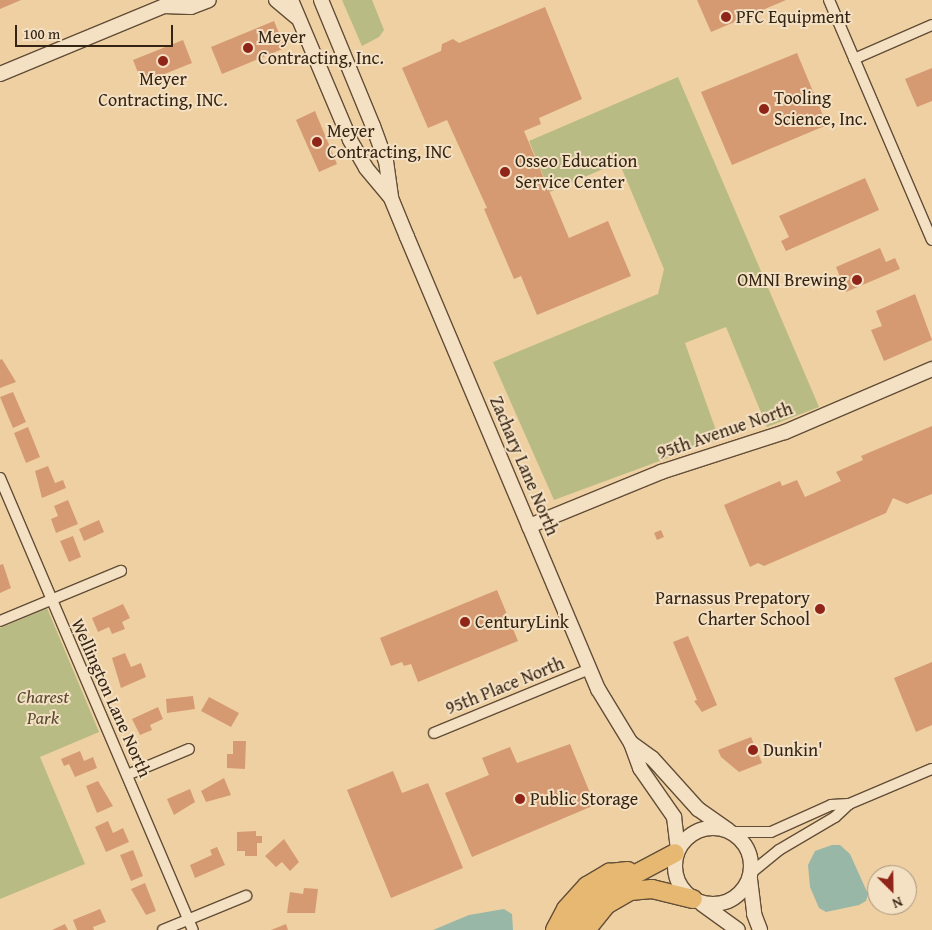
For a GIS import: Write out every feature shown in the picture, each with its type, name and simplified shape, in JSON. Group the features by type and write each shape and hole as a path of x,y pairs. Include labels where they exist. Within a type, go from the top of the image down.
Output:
{"highway":[{"path":"569,930 582,910 598,894 676,851"},
{"path":"555,930 566,909 593,882 609,873 639,872"},
{"path":"586,930 606,905 630,891 652,889 696,900"}],"main road":[{"path":"0,74 166,3 191,7 209,0"},
{"path":"276,0 300,22"},
{"name":"Zachary Lane North","path":"291,0 350,140 366,168 391,198"},
{"name":"Zachary Lane North","path":"321,0 360,91 386,160 391,198 589,669 631,743 640,768 674,817 676,851"},
{"path":"330,0 359,69 360,91"},
{"name":"95th Avenue North","path":"529,526 661,472 794,428 932,369"},
{"name":"Zachary Lane North","path":"631,743 652,758 698,810 731,831"},
{"path":"738,930 696,900 678,880 674,869 676,851 705,830 731,831 749,851 754,914 760,930"},
{"path":"696,900 710,904 729,899 751,875"}],"street":[{"path":"829,0 932,240"},
{"path":"854,59 932,25"},
{"name":"Wellington Lane North","path":"0,478 193,930"},
{"path":"0,621 121,570"},
{"name":"95th Place North","path":"434,733 589,669"},
{"path":"128,775 189,749"},
{"path":"731,831 771,832 831,806 849,804 932,769"},
{"path":"751,875 779,850 835,818 849,804"},
{"path":"163,930 246,896"}],"green space":[{"path":"342,0 372,0 384,30 379,37 362,46"},
{"path":"678,77 819,407 767,427 726,327 685,343 719,439 554,500 493,362 658,294 664,269 619,162 550,192 529,141"},
{"name":"Charest Park","path":"47,608 99,732 40,757 85,864 0,899 0,628"}],"shaded area":[{"path":"832,845 840,845 850,854 867,892 866,901 859,905 826,912 819,908 810,887 808,865 815,851"},
{"path":"504,909 512,914 513,930 433,930 469,915"}],"building":[{"path":"0,0 21,0 0,9"},
{"name":"PFC Equipment","path":"697,0 786,0 711,32"},
{"name":"Osseo Education Service Center","path":"545,7 582,99 539,118 541,124 524,131 569,238 608,221 631,276 537,315 521,276 514,279 484,209 487,208 447,120 428,128 402,68 441,51 442,44 453,39 459,43"},
{"name":"Meyer Contracting, Inc.","path":"274,21 285,48 222,74 211,47"},
{"name":"Meyer Contracting, INC.","path":"183,40 192,63 142,83 133,60"},
{"name":"Tooling Science, Inc.","path":"797,53 827,125 732,165 701,92"},
{"path":"932,68 932,101 917,107 905,79"},
{"name":"Meyer Contracting, INC","path":"315,111 337,164 319,172 296,120"},
{"path":"865,178 879,210 786,251 781,241 789,237 779,216"},
{"name":"OMNI Brewing","path":"880,248 886,262 895,258 900,269 846,292 836,267"},
{"path":"915,294 932,340 884,361 871,330 882,326 876,311"},
{"path":"2,359 16,382 0,388 0,360"},
{"path":"13,392 26,422 13,428 0,397"},
{"name":"Parnassus Prepatory Charter School","path":"932,426 932,494 907,504 893,498 886,513 764,566 758,563 750,567 724,505 780,481 782,486 797,480 805,497 841,481 836,472 863,460 861,456"},
{"path":"28,427 40,457 26,463 14,433"},
{"path":"48,466 55,483 63,480 66,488 42,498 35,471"},
{"path":"68,500 78,524 56,533 51,519 58,516 54,506"},
{"path":"99,520 104,532 84,541 79,529"},
{"path":"661,530 664,537 657,540 654,533"},
{"path":"73,536 81,557 69,562 60,541"},
{"path":"3,564 11,588 0,593 0,565"},
{"name":"CenturyLink","path":"497,590 518,641 418,682 411,664 404,666 402,662 391,666 380,638"},
{"path":"123,604 130,618 122,622 125,629 112,634 109,627 98,632 92,618"},
{"path":"688,636 717,705 702,712 694,701 697,700 673,642"},
{"path":"125,653 131,667 141,663 146,677 121,688 112,658"},
{"path":"932,662 932,725 916,732 894,678"},
{"path":"193,696 195,709 167,713 166,699"},
{"path":"209,697 239,713 231,727 201,711"},
{"path":"158,707 163,719 150,725 152,730 140,735 132,719"},
{"path":"751,737 762,763 739,772 721,757 718,750"},
{"path":"233,741 246,741 245,769 227,768 227,754 233,754"},
{"name":"Public Storage","path":"570,744 595,805 472,857 445,793 489,775 482,758 510,747 517,763"},
{"path":"80,751 84,761 93,757 97,768 75,777 69,764 64,766 61,759"},
{"path":"393,771 402,793 428,783 463,868 391,898 347,790"},
{"path":"224,778 231,795 206,802 201,791"},
{"path":"98,781 113,806 97,813 86,786"},
{"path":"190,789 195,802 174,815 167,799"},
{"path":"108,821 113,833 123,828 129,842 106,852 95,827"},
{"path":"256,831 256,836 262,836 262,843 257,843 257,856 245,856 245,851 237,851 237,832"},
{"path":"284,839 299,862 290,871 282,862 276,867 265,856"},
{"path":"217,847 225,865 195,878 190,865 212,855 210,850"},
{"path":"133,850 143,876 131,881 120,855"},
{"path":"145,883 156,911 146,915 131,889"},
{"path":"304,888 318,889 315,913 287,913 290,892 303,894"},
{"path":"100,909 106,922 93,927 94,930 77,930 73,920"},
{"path":"65,924 68,930 52,930"},
{"path":"286,924 288,930 271,930"}],"place":[{"name":"PFC Equipment","path":"726,17"},
{"name":"Meyer Contracting, Inc.","path":"248,48"},
{"name":"Meyer Contracting, INC.","path":"163,61"},
{"name":"Tooling Science, Inc.","path":"764,109"},
{"name":"Meyer Contracting, INC","path":"317,142"},
{"name":"Osseo Education Service Center","path":"505,172"},
{"name":"OMNI Brewing","path":"857,280"},
{"name":"Parnassus Prepatory Charter School","path":"820,609"},
{"name":"CenturyLink","path":"465,622"},
{"name":"Dunkin'","path":"753,750"},
{"name":"Public Storage","path":"520,799"}]}
